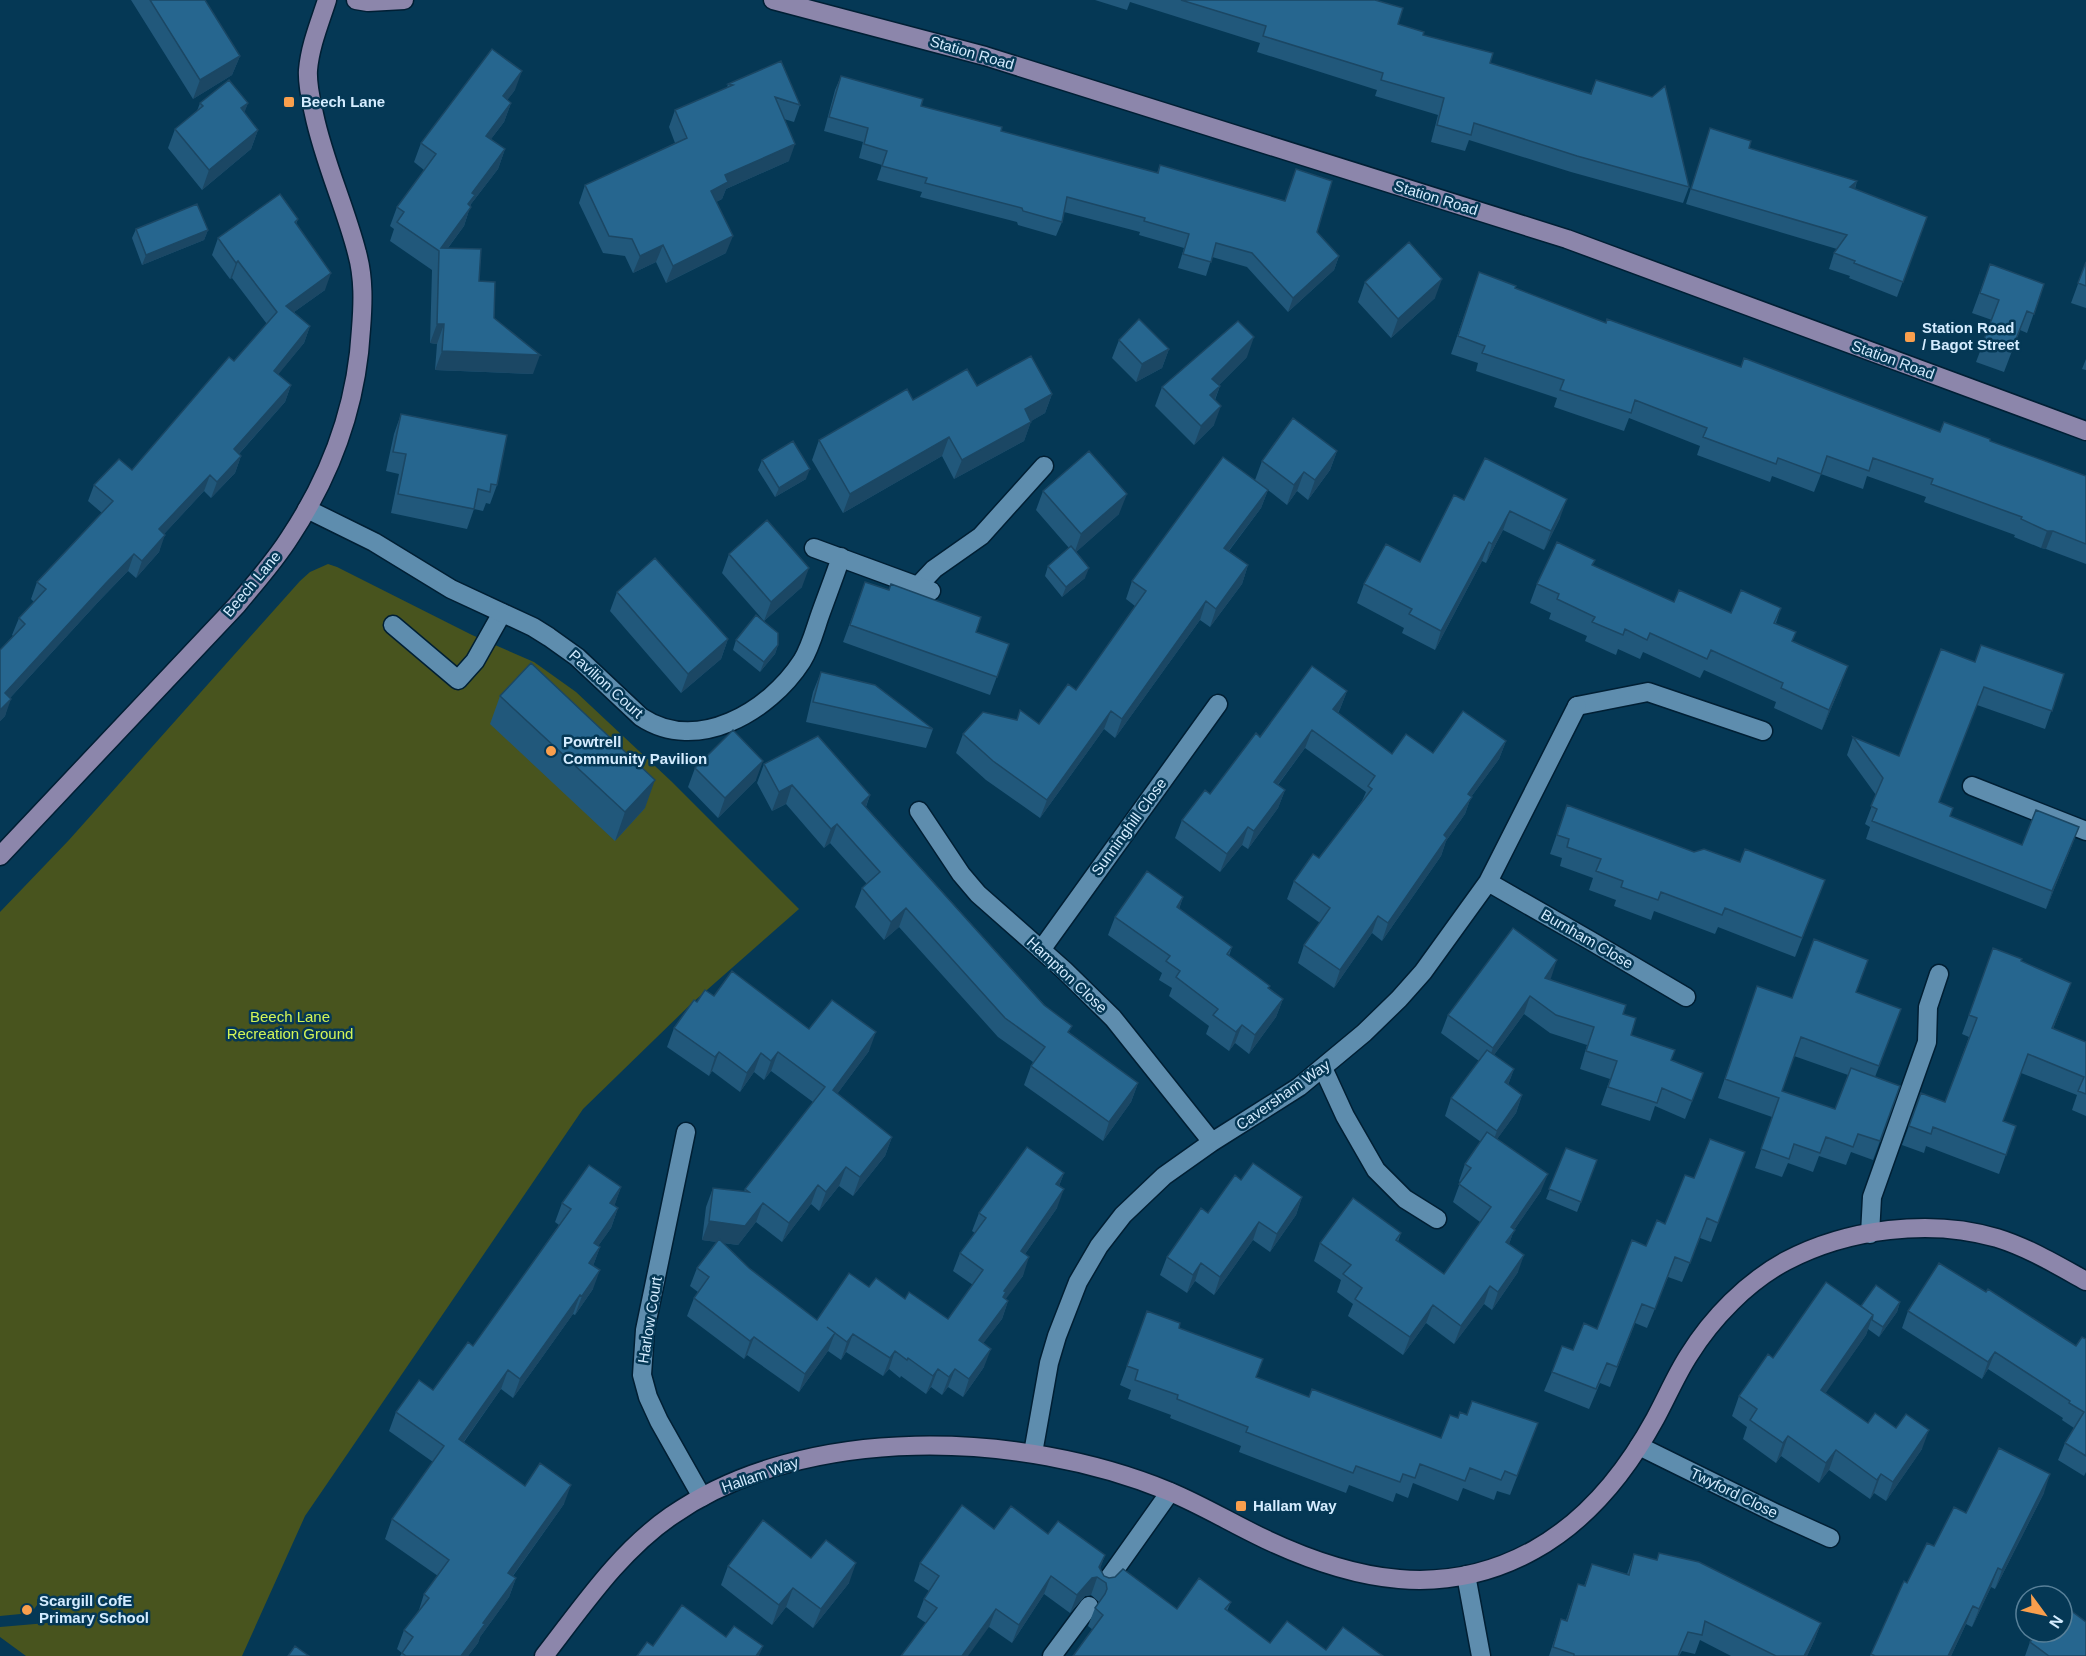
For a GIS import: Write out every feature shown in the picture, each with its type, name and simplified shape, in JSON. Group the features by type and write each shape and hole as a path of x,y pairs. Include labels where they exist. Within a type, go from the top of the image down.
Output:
{"street":[{"name":"Beech Lane","path":"0,856 237,604 273,561 307,509 339,439 350,405 357,369 363,304 357,252 316,125 308,83 310,54 327,0"},
{"path":"356,0 368,2 404,0"},
{"name":"Station Road","path":"774,0 985,56 1567,239 2086,431"},
{"path":"814,548 925,588 934,569 981,536 1044,466"},
{"name":"Pavilion Court","path":"307,509 374,542 451,589 533,627 577,657 629,707 652,724 676,731 698,731 733,722 769,697 786,681 801,662 810,645 841,557"},
{"path":"393,625 458,680 475,661 502,613"},
{"name":"Caversham Way","path":"1033,1453 1049,1363 1067,1306 1078,1282 1100,1246 1123,1215 1164,1176 1212,1142 1270,1107 1323,1068 1364,1033 1423,972 1488,882 1577,706 1648,692 1763,731"},
{"name":"Sunninghill Close","path":"1041,950 1218,704"},
{"path":"1972,786 2086,831"},
{"name":"Hampton Close","path":"919,811 972,888 1113,1018 1212,1142"},
{"name":"Burnham Close","path":"1488,882 1686,998"},
{"path":"1870,1234 1872,1197 1927,1042 1928,1007 1939,974"},
{"path":"1323,1068 1344,1116 1376,1170 1406,1198 1437,1219"},
{"name":"Harlow Court","path":"686,1132 645,1330 642,1376 648,1397 659,1420 702,1497"},
{"name":"Hallam Way","path":"544,1656 607,1574 638,1542 671,1516 702,1497 765,1471 807,1459 845,1452 946,1446 1033,1453 1080,1463 1170,1492 1266,1540 1339,1569 1382,1579 1435,1580 1467,1575 1512,1560 1551,1540 1580,1518 1604,1494 1639,1446 1690,1352 1727,1307 1752,1285 1785,1262 1841,1239 1928,1227 1956,1229 2017,1245 2086,1281"},
{"name":"Twyford Close","path":"1639,1446 1777,1515 1830,1538"},
{"path":"1104,1585 1170,1492"},
{"path":"1467,1575 1481,1656"},
{"path":"1052,1656 1089,1606"}],"green space":[{"name":"Beech Lane Recreation Ground","path":"328,564 472,635 534,662 576,692 671,781 799,909 691,1004 583,1109 305,1516 242,1656 26,1656 0,1637 0,1627 70,1621 37,1599 37,1605 31,1613 0,1616 0,912 69,840 300,581 310,572"}],"building":[{"path":"150,0 205,0 240,56 200,80"},
{"path":"1181,0 1375,0 1403,8 1398,24 1424,32 1423,35 1493,53 1490,63 1591,94 1596,80 1652,97 1665,86 1689,187 1577,156 1474,123 1471,135 1437,125 1444,98 1381,80 1383,73 1263,36 1266,26"},
{"path":"492,49 522,71 503,96 511,103 486,136 505,149 472,193 475,195 468,204 471,207 441,248 481,249 479,281 495,282 494,318 540,355 442,351 444,324 437,324 439,251 397,222 404,212 397,207 436,154 421,143"},
{"path":"781,61 800,105 775,97 795,144 725,175 728,182 711,191 733,236 673,266 663,245 640,256 632,239 609,236 585,185 687,138 675,110"},
{"path":"841,76 923,99 921,106 1002,127 1001,131 1158,173 1160,165 1285,201 1296,169 1332,181 1317,232 1339,256 1293,298 1252,253 1216,243 1211,262 1183,254 1189,234 1144,221 1145,218 1067,197 1062,222 1023,211 1022,208 925,183 927,178 882,166 887,151 864,144 868,128 829,117"},
{"path":"229,80 248,103 241,108 258,130 209,170 175,129 203,106 200,103"},
{"path":"1710,128 1751,141 1749,148 1857,181 1850,187 1927,217 1903,282 1834,253 1847,235 1691,189"},
{"path":"280,194 298,219 295,222 331,273 286,306 310,326 274,371 291,385 234,449 241,456 217,482 210,475 159,529 165,535 142,561 134,554 106,583 5,693 11,699 0,710 0,650 25,624 19,618 46,589 37,582 113,501 94,485 119,459 132,470 229,357 234,361 277,312 218,238"},
{"path":"197,204 208,230 146,255 136,229"},
{"path":"1409,242 1442,279 1398,319 1365,282"},
{"path":"2086,262 2086,286 2078,283"},
{"path":"1990,264 2044,284 2034,314 2027,311 2011,352 1983,342 1999,300 1980,293"},
{"path":"1479,272 1606,323 1607,319 1741,367 1744,358 1940,432 1944,422 2086,476 2086,544 2053,531 2047,531 2021,519 2022,517 1931,484 1933,479 1873,458 1869,471 1827,456 1821,474 1778,458 1776,464 1703,437 1707,428 1635,400 1631,413 1560,390 1564,380 1482,353 1485,346 1458,336"},
{"path":"1139,319 1169,349 1142,364 1119,340"},
{"path":"1238,321 1254,337 1212,379 1220,386 1210,395 1221,406 1201,426 1162,387"},
{"path":"1031,356 1052,394 1025,409 1031,422 962,460 949,437 850,494 819,440 907,389 913,400 967,369 977,386"},
{"path":"401,414 507,435 497,485 491,484 490,492 478,489 474,509 398,494 406,454 393,452"},
{"path":"1293,418 1337,451 1315,480 1304,472 1294,485 1262,461"},
{"path":"793,441 810,469 779,488 762,460"},
{"path":"1089,451 1127,494 1081,534 1043,491"},
{"path":"1223,457 1268,490 1224,548 1248,565 1216,609 1206,601 1122,719 1111,711 1047,800 993,761 963,734 983,712 1017,720 1020,710 1039,724 1068,684 1076,690 1146,591 1132,581"},
{"path":"1485,458 1567,499 1551,531 1510,511 1492,544 1489,542 1441,631 1409,614 1412,609 1364,584 1386,544 1420,562 1454,495 1464,500"},
{"path":"767,520 809,568 771,602 729,554"},
{"path":"1557,542 1595,560 1592,565 1674,602 1679,590 1731,613 1741,590 1781,608 1774,623 1796,632 1792,641 1848,666 1829,710 1781,688 1783,683 1711,650 1707,659 1650,633 1647,640 1625,629 1623,635 1592,622 1595,617 1557,599 1559,594 1537,584"},
{"path":"1071,546 1089,568 1066,587 1048,566"},
{"path":"655,558 728,639 688,674 617,592"},
{"path":"865,582 889,590 891,584 981,617 976,632 1009,644 997,677 850,625"},
{"path":"756,615 778,633 778,645 764,662 736,640"},
{"path":"1981,645 2064,674 2052,711 1984,687 1939,802 1953,808 1950,816 2022,845 2036,810 2079,827 2052,891 1872,821 1877,809 1871,806 1883,778 1853,737 1899,756 1941,649 1975,662"},
{"path":"531,663 655,780 625,812 500,696"},
{"path":"1312,666 1347,691 1333,709 1392,754 1406,734 1433,753 1463,711 1506,741 1468,794 1472,797 1444,835 1447,838 1388,923 1378,916 1340,970 1304,945 1330,908 1294,881 1313,854 1319,858 1372,789 1368,786 1375,776 1312,730 1274,782 1285,790 1254,831 1248,827 1227,854 1182,820 1205,790 1210,794 1256,733 1260,737"},
{"path":"821,672 875,685 933,729 813,702"},
{"path":"733,730 763,761 725,798 695,768"},
{"path":"818,736 870,795 862,803 1044,1005 1072,1026 1068,1032 1138,1083 1109,1122 1031,1066 1045,1047 1005,1018 906,908 891,922 862,888 880,872 837,824 831,829 792,785 779,792 764,764"},
{"path":"1567,805 1694,852 1704,849 1740,862 1745,849 1825,880 1802,938 1725,908 1722,915 1661,892 1658,900 1621,887 1623,881 1596,871 1601,859 1567,847 1569,839 1557,835"},
{"path":"1147,871 1183,897 1177,907 1232,947 1227,954 1270,986 1268,988 1283,999 1255,1035 1242,1025 1236,1032 1213,1015 1218,1009 1176,977 1180,971 1166,961 1170,956 1115,917"},
{"path":"1513,928 1557,960 1545,978 1626,1005 1623,1014 1636,1018 1631,1035 1675,1050 1671,1060 1703,1073 1692,1101 1662,1088 1657,1103 1608,1087 1617,1061 1586,1051 1594,1027 1556,1015 1530,996 1493,1048 1448,1015"},
{"path":"1814,939 1868,960 1856,992 1901,1009 1879,1066 1801,1037 1782,1091 1835,1109 1851,1068 1900,1086 1880,1141 1858,1134 1853,1147 1826,1137 1820,1153 1794,1144 1789,1159 1761,1149 1779,1098 1725,1079 1757,986 1792,998"},
{"path":"1993,948 2022,959 2021,961 2071,983 2052,1028 2086,1042 2086,1094 2078,1091 2084,1077 2028,1054 2003,1121 2016,1126 2006,1155 1933,1127 1931,1134 1909,1126 1921,1093 1945,1102 1977,1018 1969,1015"},
{"path":"732,971 809,1029 832,1000 876,1032 833,1090 892,1137 860,1177 846,1167 826,1192 818,1185 789,1223 763,1203 745,1226 709,1221 713,1188 749,1192 745,1189 825,1087 778,1052 771,1061 761,1053 747,1073 719,1052 715,1057 674,1028 694,1000 697,1002 705,990 714,996"},
{"path":"1487,1050 1514,1069 1505,1082 1522,1095 1497,1131 1451,1098"},
{"path":"1487,1132 1548,1174 1511,1227 1515,1230 1506,1242 1524,1255 1498,1292 1490,1286 1461,1326 1433,1305 1410,1337 1355,1299 1362,1288 1343,1274 1351,1265 1320,1243 1353,1198 1401,1233 1396,1240 1444,1274 1491,1207 1459,1184 1471,1168 1465,1164"},
{"path":"1710,1139 1745,1152 1718,1223 1707,1218 1690,1263 1675,1257 1655,1309 1642,1304 1617,1367 1607,1363 1596,1389 1552,1372 1562,1346 1573,1350 1584,1323 1597,1329 1632,1240 1646,1246 1657,1220 1665,1224 1685,1175 1694,1178"},
{"path":"1027,1147 1064,1173 1056,1184 1064,1189 1021,1251 1029,1257 1004,1291 1006,1292 1003,1297 1008,1301 979,1340 991,1349 969,1379 955,1369 949,1377 938,1369 933,1376 895,1351 890,1358 853,1334 847,1342 835,1333 805,1374 754,1337 750,1341 694,1298 709,1277 697,1268 719,1239 749,1268 817,1320 849,1273 869,1287 876,1278 905,1299 909,1292 948,1319 983,1270 960,1253 986,1218 979,1213"},
{"path":"1566,1148 1597,1160 1581,1202 1549,1189"},
{"path":"1253,1163 1302,1197 1277,1234 1259,1222 1220,1277 1201,1263 1193,1275 1167,1257 1201,1208 1208,1213 1235,1175 1241,1180"},
{"path":"589,1165 621,1187 610,1203 618,1208 594,1243 600,1247 589,1263 600,1270 520,1379 508,1370 459,1439 525,1486 540,1463 571,1485 508,1573 516,1578 461,1656 406,1656 402,1653 413,1637 404,1630 429,1598 424,1594 449,1560 392,1519 444,1446 396,1412 419,1380 433,1390 468,1342 473,1346 571,1209 562,1203"},
{"path":"1939,1263 1986,1292 1988,1289 2076,1346 2082,1337 2086,1339 2086,1456 2065,1443 2084,1412 1995,1352 1988,1362 1908,1311"},
{"path":"1826,1282 1873,1315 1821,1390 1868,1423 1875,1413 1896,1428 1906,1414 1929,1430 1893,1482 1881,1474 1877,1480 1836,1450 1826,1463 1788,1436 1783,1443 1750,1420 1757,1409 1739,1396 1768,1354 1773,1358"},
{"path":"1876,1285 1900,1302 1883,1327 1872,1320 1873,1315 1861,1306"},
{"path":"1147,1311 1180,1323 1179,1328 1263,1359 1256,1377 1309,1397 1312,1389 1441,1438 1450,1415 1458,1418 1460,1412 1467,1415 1472,1401 1538,1423 1517,1476 1505,1471 1501,1480 1470,1468 1465,1481 1420,1464 1415,1478 1403,1474 1400,1482 1356,1466 1353,1473 1246,1432 1248,1427 1177,1399 1178,1395 1135,1380 1138,1370 1127,1366"},
{"path":"1999,1448 2050,1474 2002,1570 1998,1568 1979,1609 1973,1606 1948,1656 1875,1656 1871,1654 1904,1581 1907,1583 1927,1543 1934,1546 1954,1507 1966,1513"},
{"path":"962,1505 994,1529 1011,1506 1048,1534 1058,1521 1105,1555 1099,1567 1104,1576 1115,1577 1123,1569 1177,1609 1199,1578 1231,1602 1225,1609 1270,1643 1287,1621 1326,1650 1343,1627 1383,1656 1073,1656 1103,1615 1095,1608 1105,1594 1106,1583 1097,1577 1092,1578 1077,1595 1051,1576 1019,1625 996,1609 962,1656 901,1656 937,1608 924,1599 939,1576 920,1563"},
{"path":"763,1520 811,1558 826,1540 856,1563 821,1609 793,1588 779,1605 728,1566"},
{"path":"1659,1553 1699,1562 1821,1623 1804,1656 1776,1656 1705,1621 1702,1635 1688,1632 1678,1656 1574,1656 1574,1654 1553,1647 1561,1619 1567,1621 1578,1584 1585,1586 1592,1564 1629,1575 1634,1554 1657,1560"},
{"path":"682,1605 726,1637 734,1626 763,1646 756,1656 637,1656 647,1642 653,1646"},
{"path":"2074,1613 2086,1622 2086,1656 2049,1656 2033,1644 2074,1644"},
{"path":"295,1646 309,1656 288,1656"}],"place":[{"name":"Beech Lane","path":"289,102"},
{"name":"Station Road / Bagot Street","path":"1910,337"},
{"name":"Powtrell Community Pavilion","path":"551,751"},
{"name":"Hallam Way","path":"1241,1506"},
{"name":"Scargill CofE Primary School","path":"27,1610"}]}
